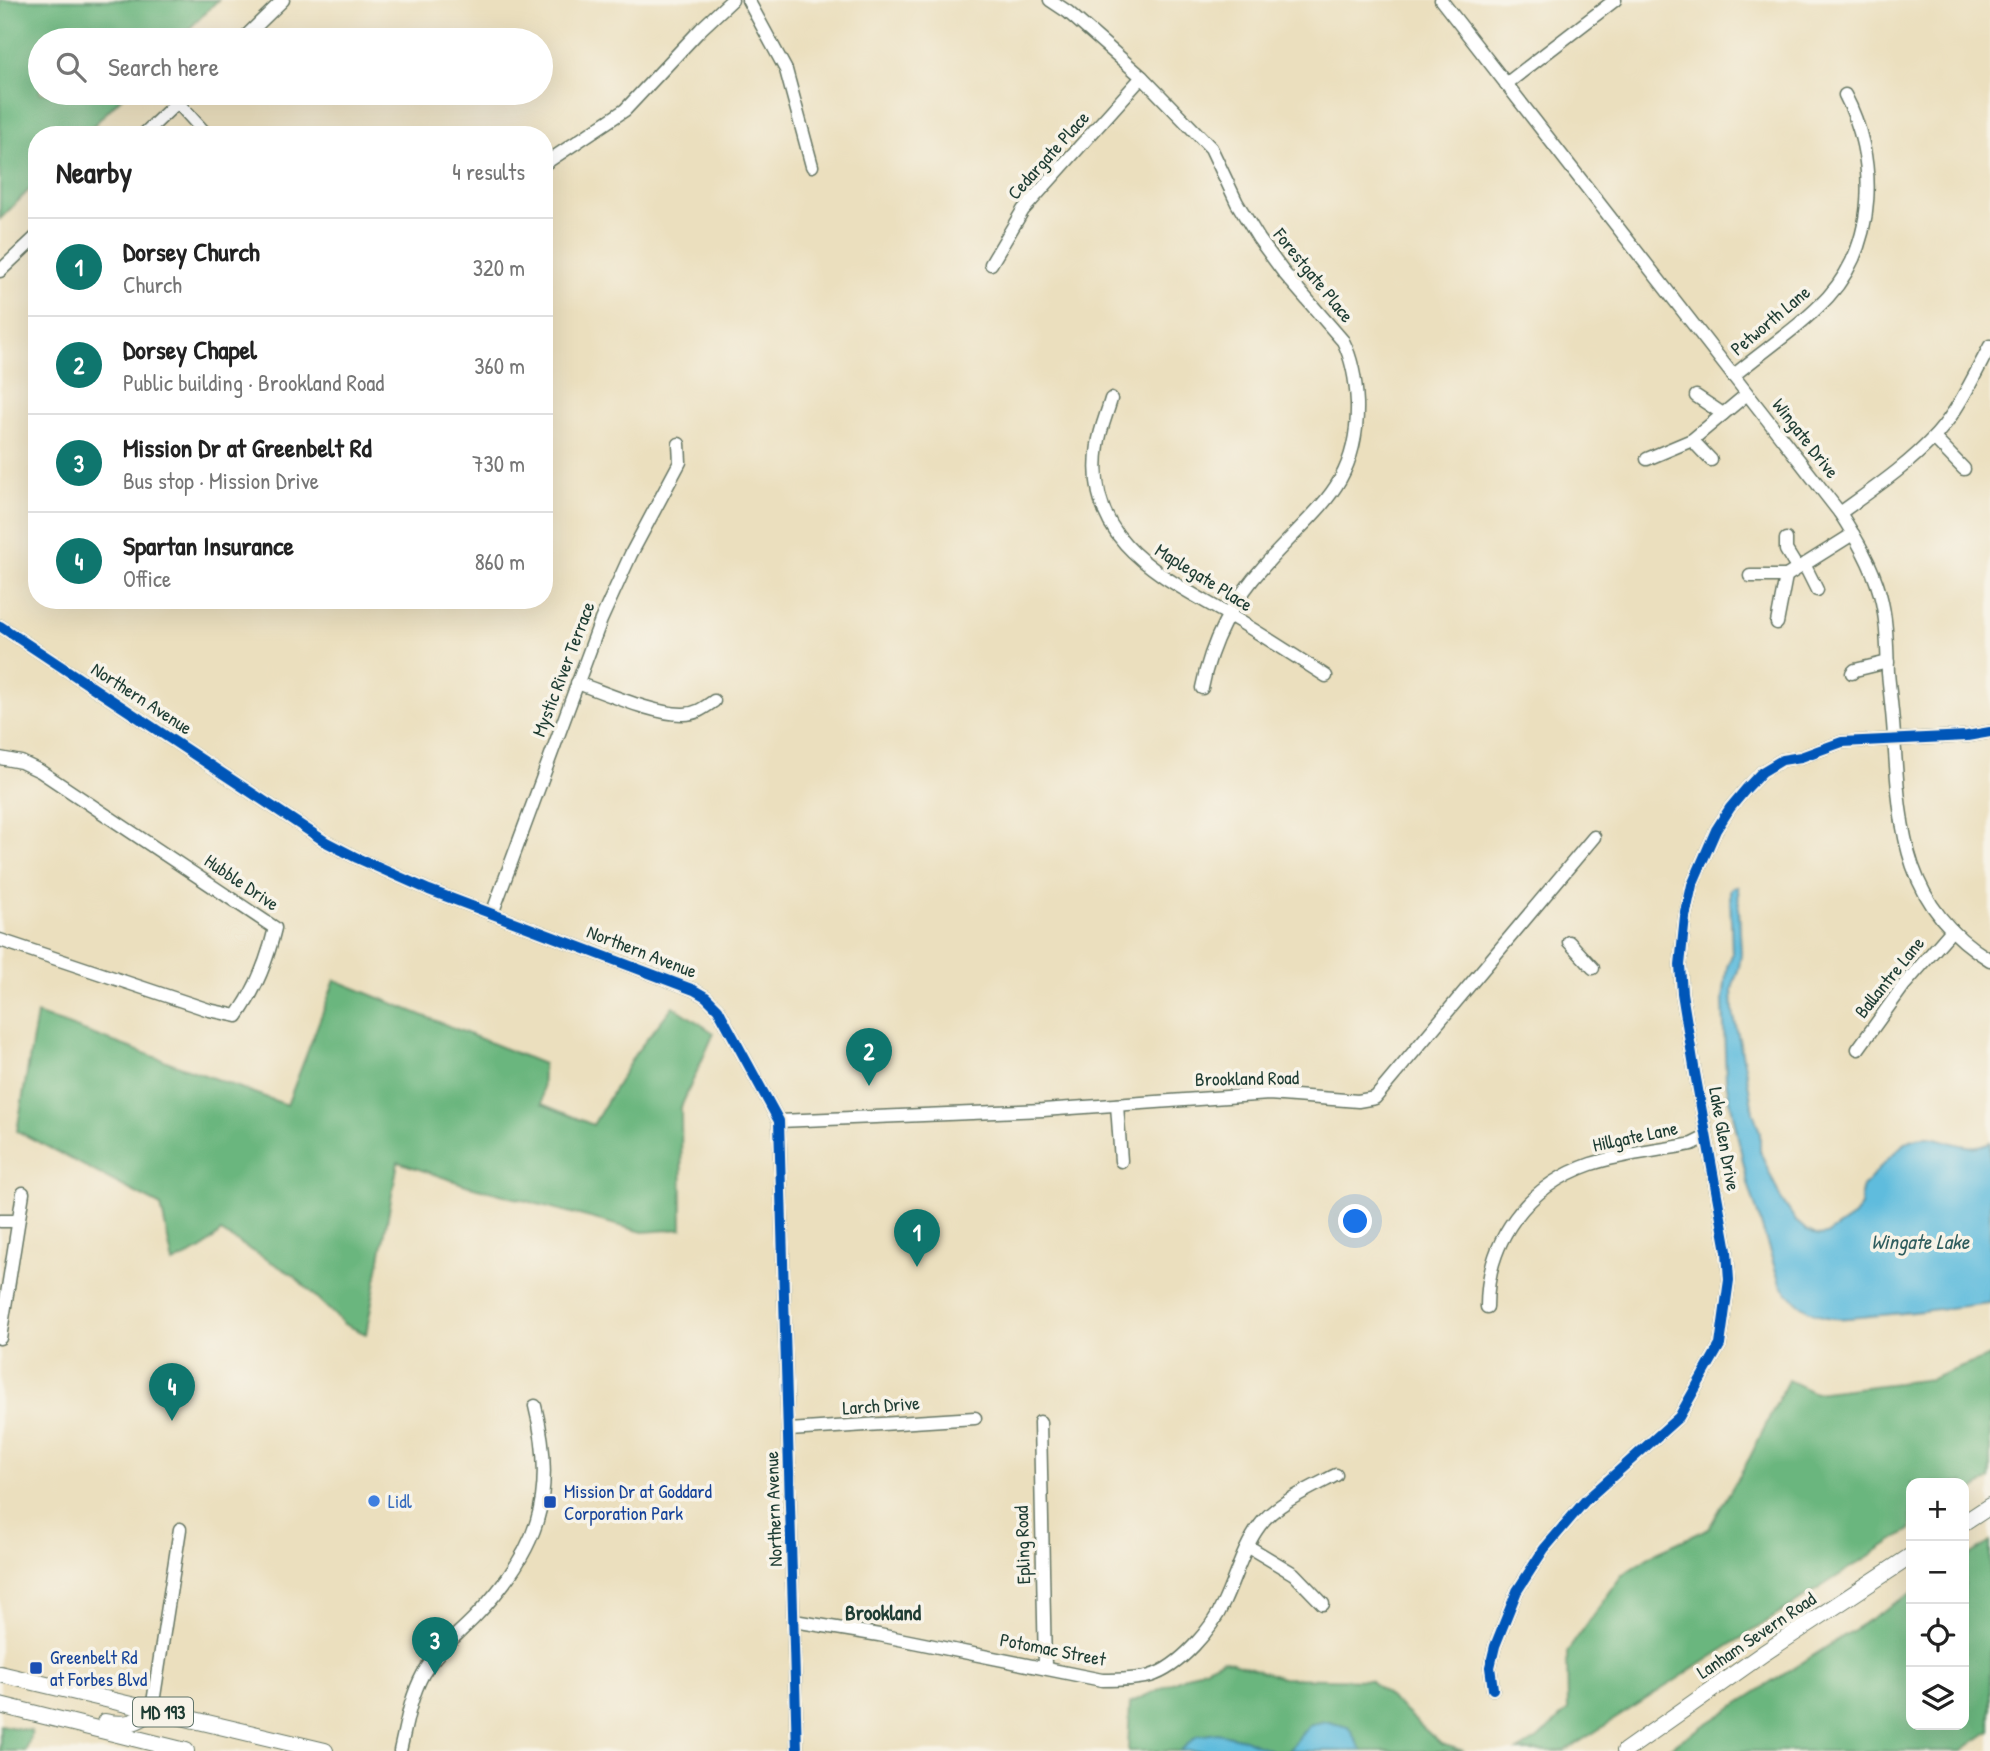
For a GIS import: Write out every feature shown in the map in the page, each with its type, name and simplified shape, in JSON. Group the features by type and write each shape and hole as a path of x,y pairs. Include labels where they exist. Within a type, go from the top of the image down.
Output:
{"main road":[{"path":"1969,1520 1990,1506"},
{"name":"Lanham Severn Road","path":"1625,1751 1906,1559"},
{"name":"MD 193","path":"0,1674 325,1751"},
{"path":"0,1704 15,1702 120,1725 143,1720 152,1709"},
{"name":"MD 193","path":"0,1704 186,1751"}],"street":[{"path":"254,28 283,0"},
{"path":"553,158 625,110 732,0"},
{"path":"748,0 786,70 812,166"},
{"name":"Forestgate Place","path":"1051,0 1069,12 1142,77 1211,148 1237,203 1259,239 1342,341 1348,352 1356,383 1355,442 1346,469 1321,507 1264,565 1228,615 1213,645 1202,688"},
{"name":"Wingate Drive","path":"1441,0 1840,513 1853,534 1880,593 1899,808 1909,859 1925,893 1952,930 1990,960"},
{"path":"1506,84 1615,0"},
{"name":"Cedargate Place","path":"991,264 1023,210 1142,77"},
{"name":"Petworth Lane","path":"1732,376 1814,311 1830,295 1847,272 1858,245 1867,199 1866,163 1853,111 1844,95"},
{"path":"152,126 174,105"},
{"path":"180,105 199,126"},
{"path":"0,271 28,245"},
{"path":"1840,513 1907,463 1934,438 1960,400 1990,346"},
{"path":"1647,459 1692,440 1747,394"},
{"path":"1696,396 1723,414"},
{"name":"Maplegate Place","path":"1111,399 1098,445 1097,464 1102,505 1132,554 1163,577 1326,676"},
{"path":"1934,438 1964,469"},
{"path":"1692,440 1711,460"},
{"name":"Mystic River Terrace","path":"492,914 601,620 626,565 680,462 679,444"},
{"path":"1749,576 1796,569 1853,534"},
{"path":"1786,539 1786,550 1796,569 1817,590"},
{"path":"1777,623 1796,569"},
{"name":"Northern Avenue","path":"0,626 326,842 429,891 683,985 706,997 718,1009 779,1121 797,1751"},
{"path":"1852,673 1870,665 1888,662"},
{"path":"577,683 668,713 686,714 699,711 714,701"},
{"name":"Lake Glen Drive","path":"1493,1689 1490,1667 1495,1647 1517,1591 1544,1549 1585,1501 1679,1417 1720,1345 1729,1280 1722,1220 1682,993 1680,965 1692,885 1703,858 1730,808 1762,772 1782,760 1801,757 1842,742 1967,736 1990,732"},
{"name":"Hubble Drive","path":"0,758 20,762 40,771 275,928 271,945 251,992 237,1016 209,1010 0,940"},
{"name":"Brookland Road","path":"779,1121 892,1118 1269,1094 1357,1101 1375,1098 1594,837"},
{"name":"Ballantre Lane","path":"1858,1049 1896,996 1952,930"},
{"path":"1569,942 1592,968"},
{"path":"1117,1105 1121,1161"},
{"name":"Hillgate Lane","path":"1487,1307 1489,1273 1499,1244 1518,1213 1539,1193 1590,1165 1692,1144 1706,1137"},
{"path":"0,1338 23,1193"},
{"path":"0,1222 18,1222"},
{"path":"400,1751 413,1698 424,1673 451,1639 511,1575 530,1544 544,1480 542,1440 535,1406"},
{"name":"Larch Drive","path":"789,1430 975,1418"},
{"name":"Epling Road","path":"1040,1422 1045,1667"},
{"name":"Potomac Street","path":"794,1620 1102,1680 1125,1680 1158,1673 1183,1656 1217,1617 1238,1566 1262,1523 1297,1496 1336,1475"},
{"path":"152,1709 180,1528"},
{"path":"1249,1546 1294,1574 1323,1604"}],"green space":[{"path":"0,0 218,0 190,28 28,28 28,105 114,105 93,126 28,126 28,191 0,219"},
{"path":"335,980 543,1064 542,1104 593,1125 635,1054 673,1006 714,1033 681,1107 682,1229 643,1232 466,1185 398,1162 366,1334 344,1324 293,1275 221,1232 202,1249 173,1263 161,1206 17,1131 37,1014 287,1105"},
{"path":"1990,1356 1990,1479 1969,1493 1969,1478 1906,1478 1906,1532 1565,1751 1517,1751 1538,1739 1568,1710 1567,1652 1622,1575 1657,1552 1709,1528 1750,1457 1788,1380 1815,1393 1931,1379"},
{"path":"1990,1542 1990,1731 1961,1751 1664,1751 1906,1596 1906,1730 1969,1730 1969,1556"},
{"path":"1223,1659 1282,1678 1370,1680 1441,1744 1464,1751 1128,1751 1130,1703"},
{"path":"0,1725 32,1731 26,1751 0,1751"}],"water":[{"name":"Wingate Lake","path":"1738,887 1741,954 1732,989 1733,1012 1753,1112 1760,1132 1760,1151 1780,1197 1796,1221 1806,1230 1818,1236 1826,1235 1854,1216 1861,1206 1863,1186 1892,1155 1911,1140 1931,1137 1970,1146 1990,1142 1990,1303 1834,1318 1816,1314 1804,1307 1780,1284 1747,1180 1726,1081 1723,1000 1727,967 1732,955 1730,890"},
{"path":"1325,1721 1348,1727 1362,1751 1288,1751 1309,1725"},
{"path":"1217,1733 1244,1739 1273,1751 1180,1751 1197,1736"}],"cycle path":[{"path":"0,626 326,842 429,890 694,990 718,1009 779,1121 797,1751"},
{"path":"1493,1689 1490,1667 1495,1646 1517,1591 1544,1549 1585,1501 1679,1417 1720,1345 1729,1280 1727,1251 1695,1073 1680,965 1685,917 1692,885 1716,830 1730,808 1762,772 1782,760 1801,757 1842,742 1967,736 1990,732"}],"place":[{"name":"Dorsey Chapel","path":"869,1086"},
{"name":"Dorsey Church","path":"917,1267"},
{"name":"Spartan Insurance","path":"172,1421"},
{"name":"Lidl","path":"374,1501"},
{"name":"Mission Dr at Goddard Corporation Park","path":"550,1502"},
{"name":"Greenbelt Rd at Forbes Blvd","path":"36,1668"},
{"name":"Mission Dr at Greenbelt Rd","path":"435,1675"}],"district":[{"name":"Brookland","path":"883,1612"}]}
